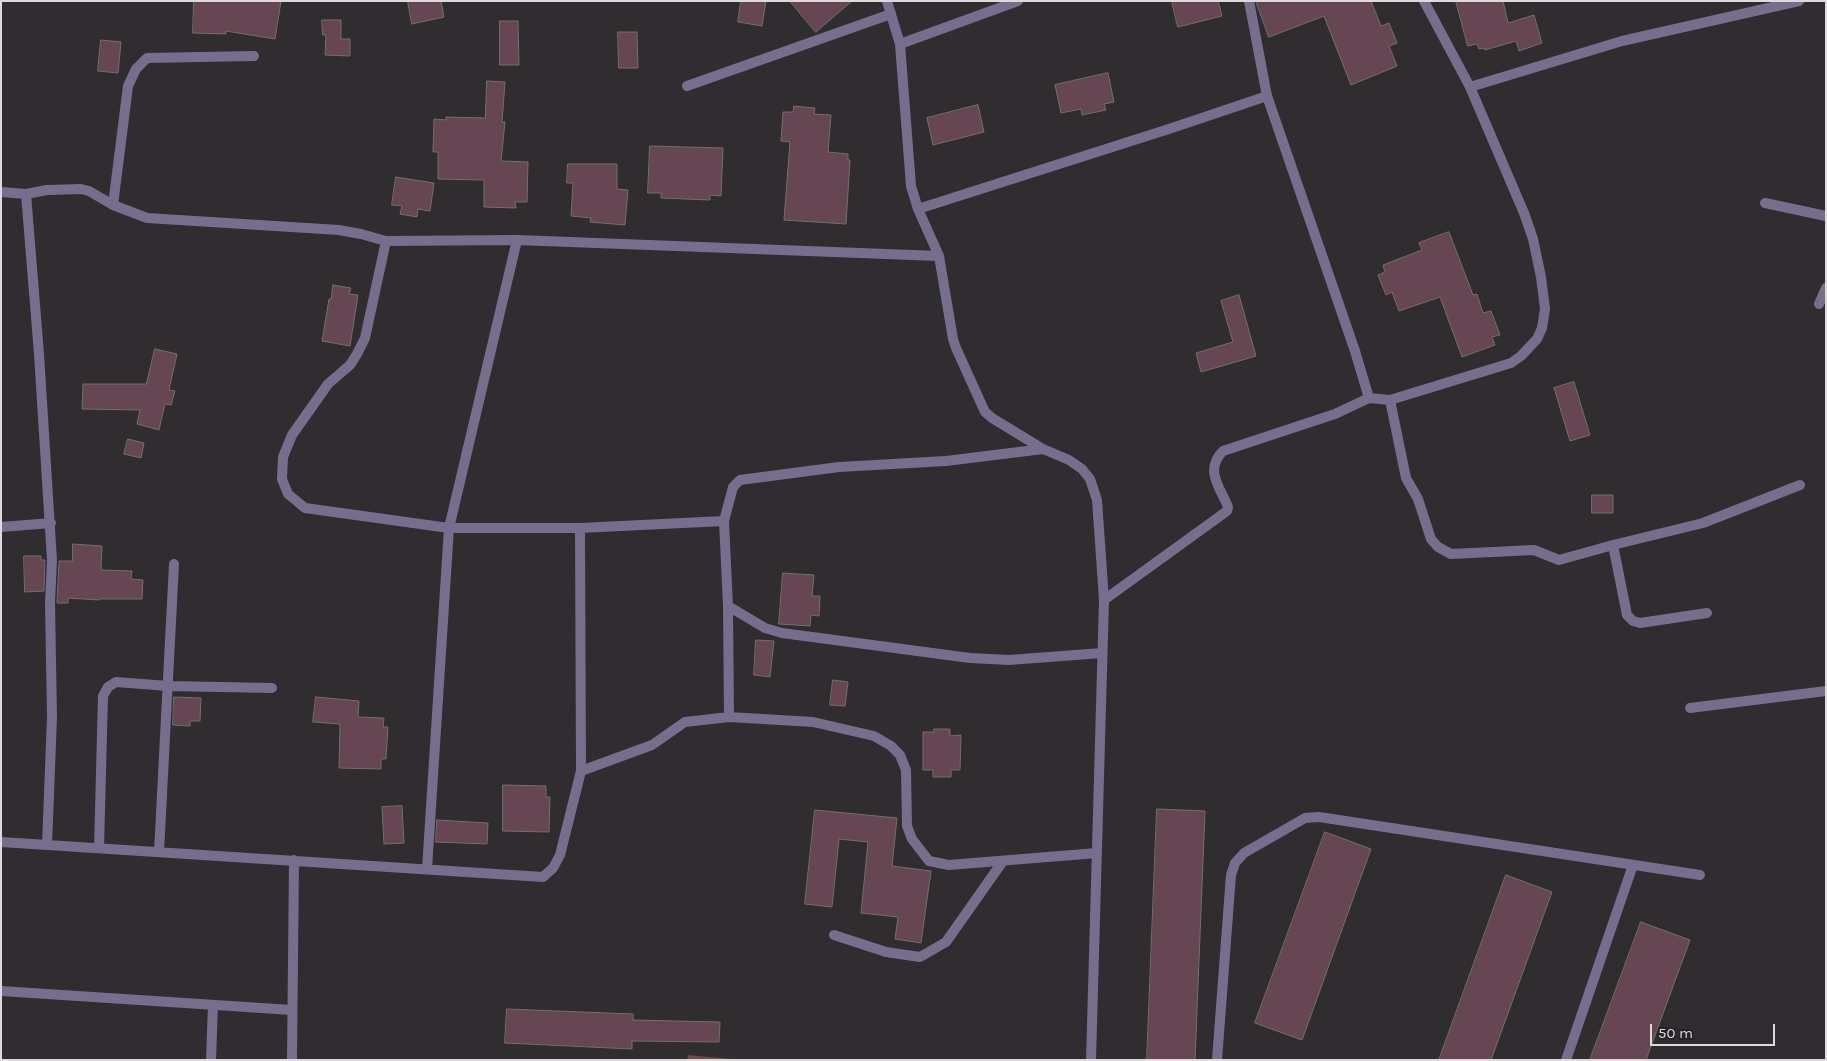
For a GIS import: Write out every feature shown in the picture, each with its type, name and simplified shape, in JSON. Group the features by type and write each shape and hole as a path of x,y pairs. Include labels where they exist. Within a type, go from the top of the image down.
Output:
{"street":[{"path":"887,1 900,44 911,186 918,209 939,256 953,339 985,412 1043,450 1069,460 1082,469 1090,479 1097,500 1104,600 1091,1060"},
{"path":"900,44 1018,1"},
{"path":"1249,1 1267,96 1355,351 1369,398"},
{"path":"1104,600 1227,512 1228,507 1216,482 1213,470 1217,457 1223,451 1335,414 1369,398 1390,400 1511,363 1531,347 1542,328 1546,309 1533,239 1524,213 1470,87 1424,1"},
{"path":"1470,87 1622,41 1799,1"},
{"path":"687,86 891,14"},
{"path":"113,206 128,86 136,69 146,58 254,56"},
{"path":"918,209 1267,96"},
{"path":"1,192 26,194 47,190 81,189 89,191 113,206 147,218 339,230 386,241 517,240 939,256"},
{"path":"26,194 51,523 52,717 47,845"},
{"path":"1765,203 1826,216"},
{"path":"427,869 449,528 517,240"},
{"path":"386,241 365,338 358,354 350,365 328,384 292,435 283,457 282,479 288,494 305,508 449,528 580,528 724,520"},
{"path":"1819,304 1826,288"},
{"path":"1390,400 1406,478 1418,499 1431,539 1438,547 1451,554 1534,550 1559,560 1703,523 1800,485"},
{"path":"729,717 728,606 724,520 733,487 740,480 839,467 946,461 1043,450"},
{"path":"1,527 51,523"},
{"path":"1,842 543,877 553,868 560,856 581,770 580,528"},
{"path":"1613,545 1627,615 1633,621 1640,623 1706,613"},
{"path":"160,852 174,564"},
{"path":"728,606 765,628 782,633 970,658 1009,660 1102,653"},
{"path":"99,848 102,696 108,687 116,682 168,686 272,688"},
{"path":"1690,708 1826,691"},
{"path":"581,770 652,745 684,722 729,717 812,722 874,736 891,746 900,756 906,770 907,826 912,839 929,861 949,864 1097,853"},
{"path":"1217,1060 1231,875 1235,863 1244,853 1305,818 1319,817 1700,875"},
{"path":"292,1060 294,860"},
{"path":"834,935 886,952 920,958 946,942 1003,861"},
{"path":"1566,1060 1633,865"},
{"path":"1,991 292,1010"},
{"path":"211,1060 214,1005"}],"shaded area":[{"path":"688,1055 742,1060 687,1060"}],"building":[{"path":"194,1 281,1 275,39 226,31 226,34 193,33"},
{"path":"408,1 441,1 444,17 412,24"},
{"path":"741,1 766,1 762,26 738,22"},
{"path":"790,1 852,1 816,32"},
{"path":"1172,1 1218,1 1222,16 1178,27"},
{"path":"1256,1 1371,1 1381,26 1389,23 1397,43 1389,46 1397,66 1351,85 1324,16 1269,37"},
{"path":"1456,1 1503,1 1508,23 1534,15 1542,43 1519,51 1516,41 1485,50 1485,48 1479,49 1477,44 1468,46"},
{"path":"322,20 341,20 341,39 350,39 350,56 325,55 326,35 323,35"},
{"path":"500,21 518,21 519,65 500,65"},
{"path":"618,32 637,32 638,68 619,68"},
{"path":"101,40 121,42 118,73 98,71"},
{"path":"1108,73 1114,102 1104,104 1106,110 1082,115 1081,109 1061,113 1055,85"},
{"path":"487,81 505,82 502,122 505,122 501,161 528,162 527,202 515,202 516,208 484,207 484,180 438,179 438,152 433,152 434,119 446,120 446,117 485,118"},
{"path":"978,105 984,132 933,145 927,118"},
{"path":"794,106 815,108 814,114 831,115 828,152 848,154 848,160 850,160 846,224 784,220 790,142 781,141 783,112 793,112"},
{"path":"650,146 723,148 721,196 710,195 710,200 661,198 661,193 648,193"},
{"path":"568,164 617,164 617,189 628,190 625,225 590,222 591,218 571,216 573,183 567,183"},
{"path":"396,177 434,183 430,211 418,209 417,217 400,214 402,206 392,205"},
{"path":"1449,232 1473,295 1477,294 1483,313 1491,311 1500,335 1492,337 1495,345 1462,357 1440,297 1399,311 1392,292 1386,295 1378,275 1385,272 1383,265 1422,250 1419,243"},
{"path":"333,285 351,288 349,294 358,295 350,346 322,341"},
{"path":"1239,295 1256,356 1201,372 1196,353 1233,342 1221,301"},
{"path":"155,349 177,354 169,390 175,391 171,405 165,404 159,430 137,424 140,410 82,409 83,384 146,384"},
{"path":"1574,382 1590,435 1570,441 1554,388"},
{"path":"128,439 144,443 141,458 124,454"},
{"path":"1592,495 1613,495 1613,513 1592,513"},
{"path":"73,544 102,546 101,570 132,571 131,579 143,580 142,599 99,600 68,598 68,603 57,603 59,561 72,561"},
{"path":"24,556 41,556 41,560 45,560 44,591 25,592"},
{"path":"783,573 814,575 812,596 820,596 819,616 811,615 810,626 779,624"},
{"path":"756,640 774,641 770,677 754,675"},
{"path":"833,680 848,682 845,706 830,705"},
{"path":"174,697 201,698 200,721 190,721 190,726 173,725"},
{"path":"316,697 359,701 358,717 384,718 383,727 388,727 386,759 381,759 381,769 339,768 340,724 313,722"},
{"path":"934,729 950,729 950,736 961,735 960,770 951,770 951,777 933,777 933,770 923,770 923,732 934,732"},
{"path":"503,785 546,786 546,797 550,797 549,832 503,831"},
{"path":"402,806 404,843 384,844 382,807"},
{"path":"1157,809 1205,811 1195,1060 1147,1060"},
{"path":"815,810 897,818 892,866 931,871 921,943 895,939 898,917 861,913 868,842 839,839 832,907 805,904"},
{"path":"437,820 488,823 487,844 436,842"},
{"path":"1325,832 1371,849 1302,1040 1255,1023"},
{"path":"1506,875 1552,892 1491,1060 1439,1060"},
{"path":"1641,922 1690,940 1646,1060 1590,1060"},
{"path":"507,1009 633,1014 633,1020 720,1022 719,1042 632,1041 632,1049 505,1043"}]}
